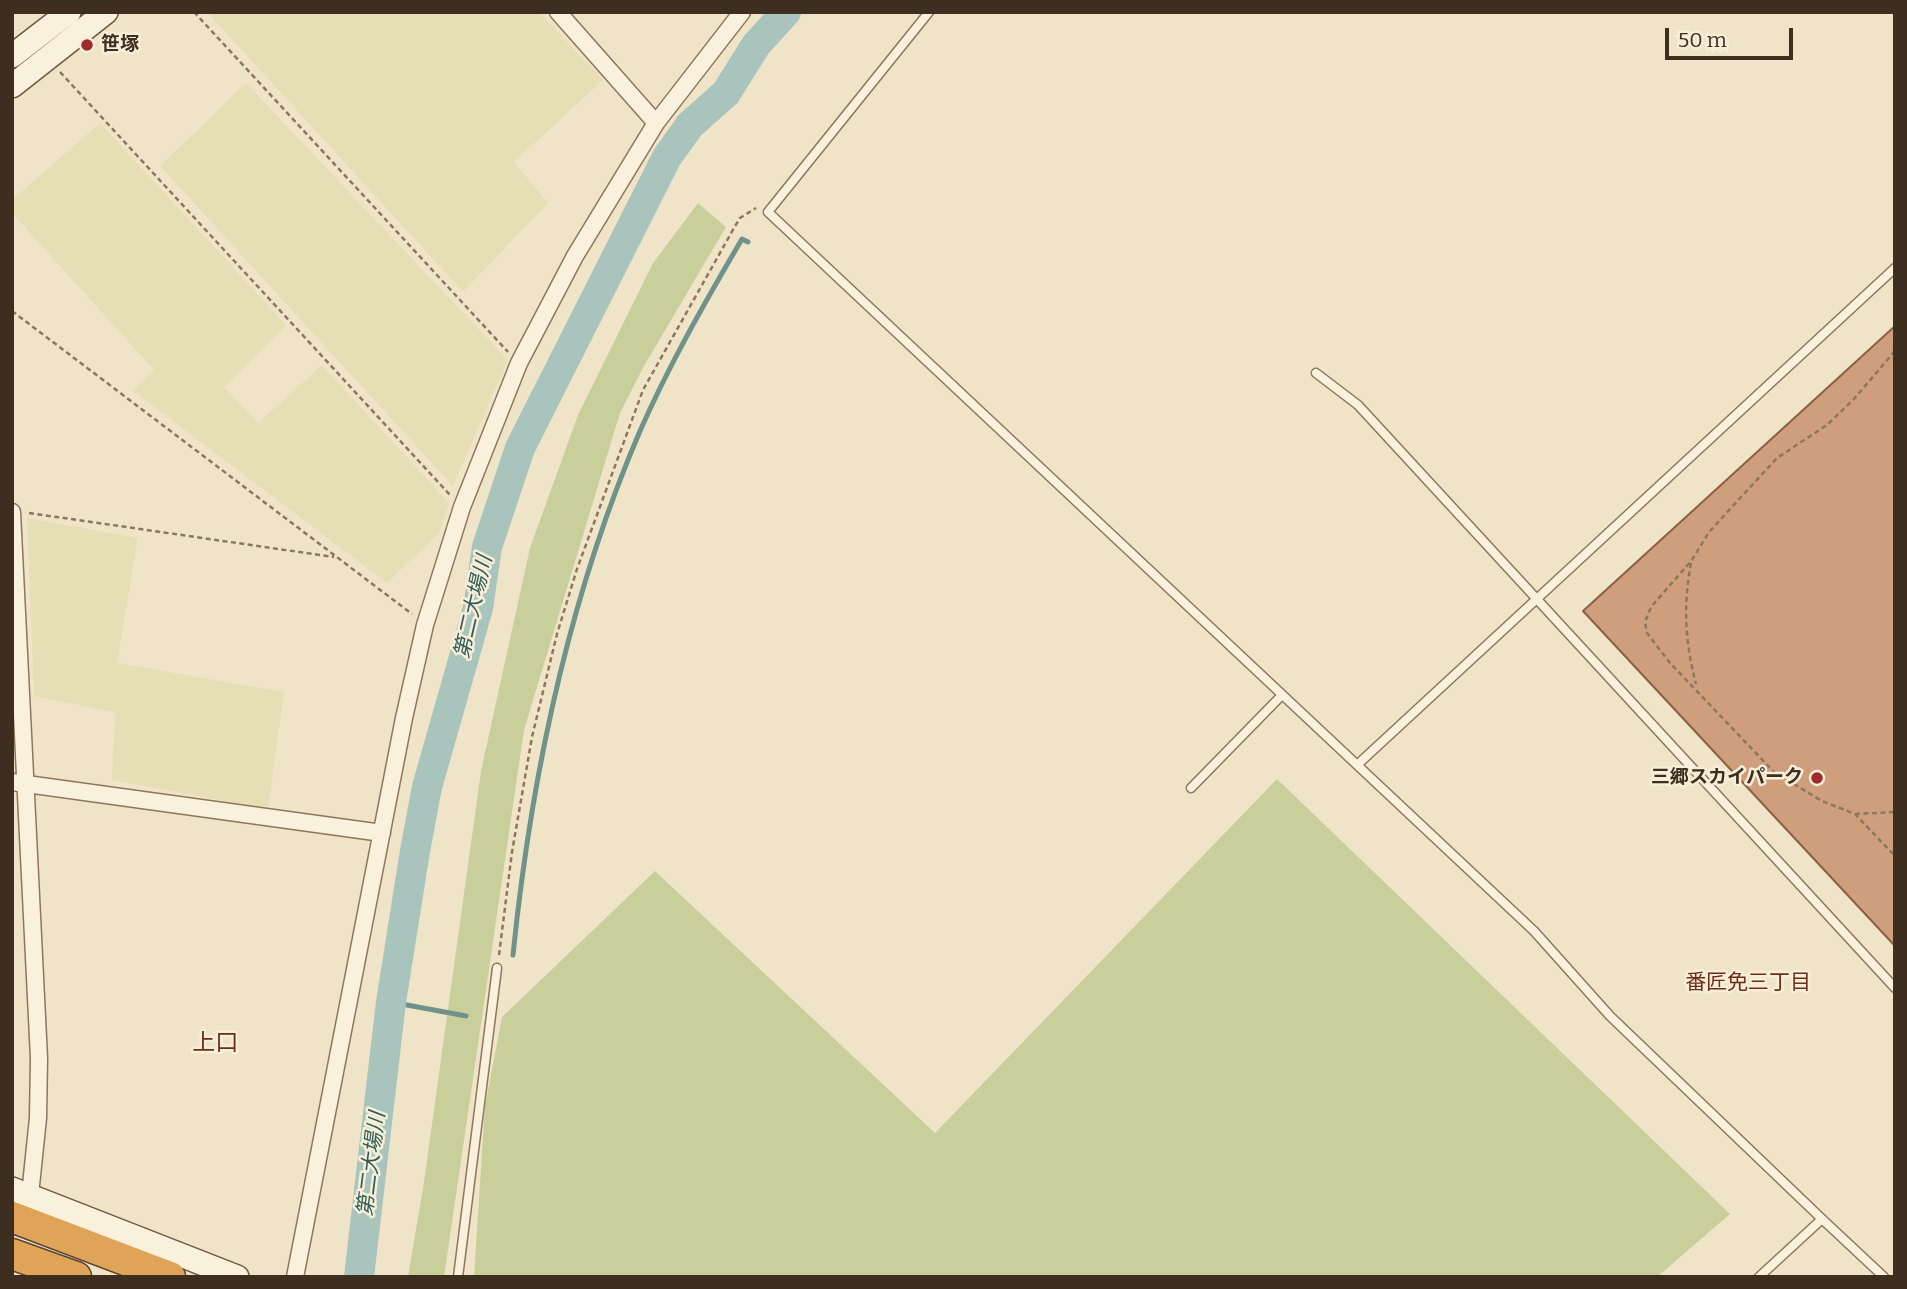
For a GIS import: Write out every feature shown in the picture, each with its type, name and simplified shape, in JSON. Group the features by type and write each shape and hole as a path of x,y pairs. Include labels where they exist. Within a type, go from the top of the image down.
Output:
{"highway":[{"path":"18,1200 178,1270"},
{"path":"12,1254 76,1277"}],"street":[{"path":"12,56 69,12"},
{"path":"12,86 106,12"},
{"path":"558,12 656,123"},
{"path":"295,1277 425,625 461,507 519,363 575,256 656,123 742,12"},
{"path":"18,1200 38,1118 38,1058 18,783 19,512"},
{"path":"18,783 382,833"},
{"path":"178,1270 237,1277"}],"lane":[{"path":"929,12 768,212 1534,931 1610,1016 1884,1277"},
{"path":"1357,765 1895,268"},
{"path":"1316,373 1357,405 1895,988"},
{"path":"1191,789 1282,695"},
{"path":"458,1277 497,968"},
{"path":"1759,1277 1822,1219"}],"path":[{"path":"194,12 519,363"},
{"path":"47,59 461,507"},
{"path":"497,968 512,852 532,737 557,634 577,569 643,390 668,341 740,218 762,204"},
{"path":"12,311 425,625"},
{"path":"1895,351 1828,425 1777,458 1709,532 1692,560 1651,607 1645,622 1647,633 1773,772 1822,801 1855,814 1895,812"},
{"path":"19,512 337,557"},
{"path":"1692,560 1684,611 1688,653 1696,688"},
{"path":"1855,814 1895,856"}],"shaded area":[{"path":"207,12 539,12 603,80 514,162 548,203 463,292"},
{"path":"246,83 508,360 453,486 160,166"},
{"path":"100,123 286,325 224,387 258,423 322,365 449,503 440,532 387,583 133,391 154,370 12,213 12,200"},
{"path":"27,518 138,538 117,663 284,692 268,809 112,780 115,712 34,696"}],"green space":[{"path":"698,203 726,227 644,366 620,413 524,730 444,1277 408,1277 424,1182 481,771 530,548 578,415 653,263"},
{"path":"1277,779 1730,1214 1657,1277 474,1277 485,1106 502,1017 655,871 935,1133"}],"building":[{"name":"三郷スカイパーク","path":"1895,326 1895,946 1583,611"}],"waterway":[{"name":"第二大場川","path":"359,1277 391,1002 427,787 478,608 487,547 520,448 667,157 690,125 726,93 756,45 786,12"},
{"path":"513,955 530,821 542,754 573,622 593,557 640,431 663,382 742,239 748,242"},
{"path":"391,1002 466,1016"}],"place":[{"name":"笹塚","path":"87,45"},
{"name":"三郷スカイパーク","path":"1817,778"}],"district":[{"name":"番匠免三丁目","path":"1748,983"},
{"name":"上口","path":"215,1044"}]}
